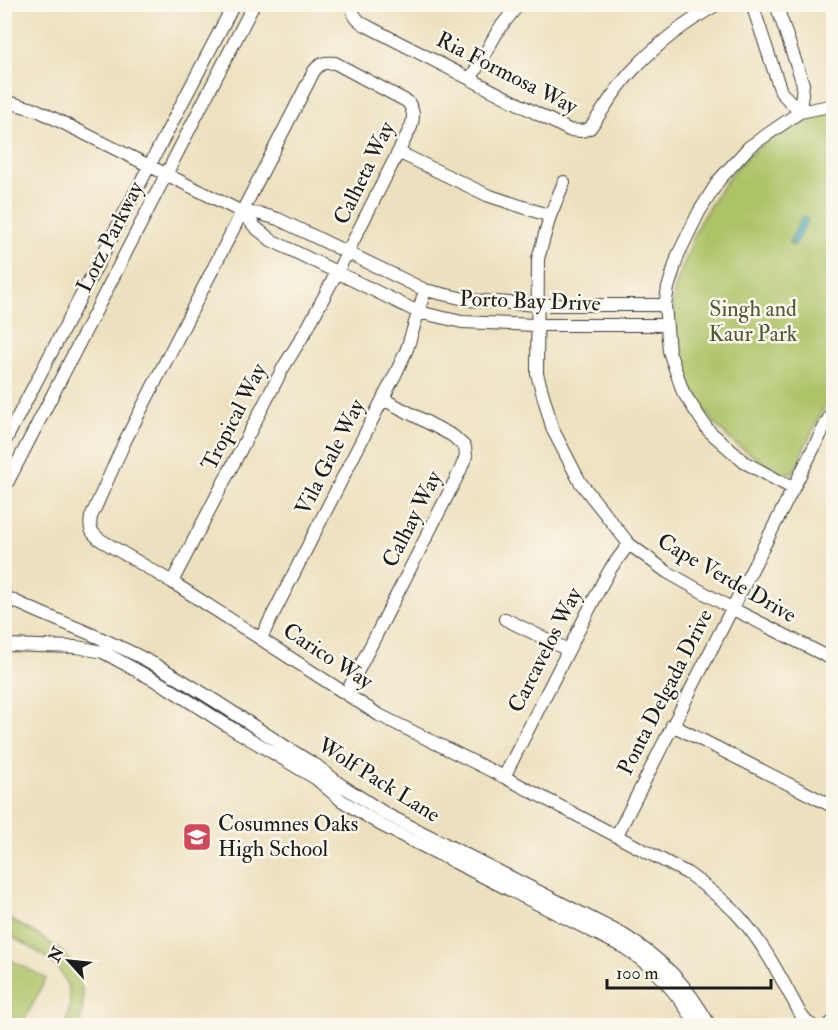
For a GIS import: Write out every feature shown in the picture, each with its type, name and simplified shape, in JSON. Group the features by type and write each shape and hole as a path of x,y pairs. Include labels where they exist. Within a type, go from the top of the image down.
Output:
{"street":[{"name":"Lotz Parkway","path":"4,443 234,4"},
{"name":"Lotz Parkway","path":"4,489 254,4"},
{"name":"Ria Formosa Way","path":"352,4 352,13 358,21 569,130 582,131 590,128 631,72 649,53 681,27 718,4"},
{"path":"471,78 499,29 519,4"},
{"path":"752,4 781,92 800,112"},
{"path":"776,4 803,84 800,112"},
{"name":"Calheta Way","path":"242,212 319,65 326,62 334,63 408,102 413,108 414,116 411,127 336,273"},
{"name":"Porto Bay Drive","path":"4,101 37,110 242,212 278,219 425,290 469,300 537,305 665,305"},
{"path":"792,488 744,462 708,430 683,392 669,351 665,305 678,255 699,212 719,180 749,147 800,112 834,105"},
{"path":"398,152 487,195 550,216"},
{"name":"Cape Verde Drive","path":"564,182 550,216 538,259 537,374 553,430 580,482 629,544 667,572 731,608 834,660"},
{"name":"Porto Bay Drive","path":"242,212 271,240 418,312 462,322 536,325 666,325"},
{"name":"Carico Way","path":"242,212 125,441 89,525 91,532 379,715 504,777 687,873 737,914 759,942 801,1015 813,1026"},
{"name":"Tropical Way","path":"172,582 283,368 336,273"},
{"name":"Vila Gale Way","path":"261,638 407,349 425,290"},
{"name":"Calhay Way","path":"346,694 466,456 465,447 453,436 383,399"},
{"name":"Ponta Delgada Drive","path":"617,835 834,408"},
{"name":"Carcavelos Way","path":"504,777 610,568 629,544"},
{"name":"Wolf Pack Lane","path":"4,596 49,618 114,643 151,662 317,766 341,785 386,814 622,934 677,976 696,1001 710,1026"},
{"path":"505,619 568,650"},
{"name":"Wolf Pack Lane","path":"4,645 93,649 146,674 315,778 341,800 381,825 625,948 646,963 667,983 697,1026"},
{"path":"672,725 834,807"},
{"path":"827,1026 834,1022"}],"green space":[{"name":"Singh and Kaur Park","path":"833,112 833,390 802,452 799,465 791,473 781,474 734,443 716,425 697,400 685,375 674,340 675,287 700,221 731,174 750,154 793,123"},
{"path":"5,917 54,945 76,969 83,1003 80,1025 65,1025 70,1007 65,978 46,957 5,933"},
{"path":"4,957 46,978 22,1025 5,1025"}],"water":[{"path":"803,216 808,219 794,246 789,243"}],"place":[{"name":"Cosumnes Oaks High School","path":"197,837"}]}
